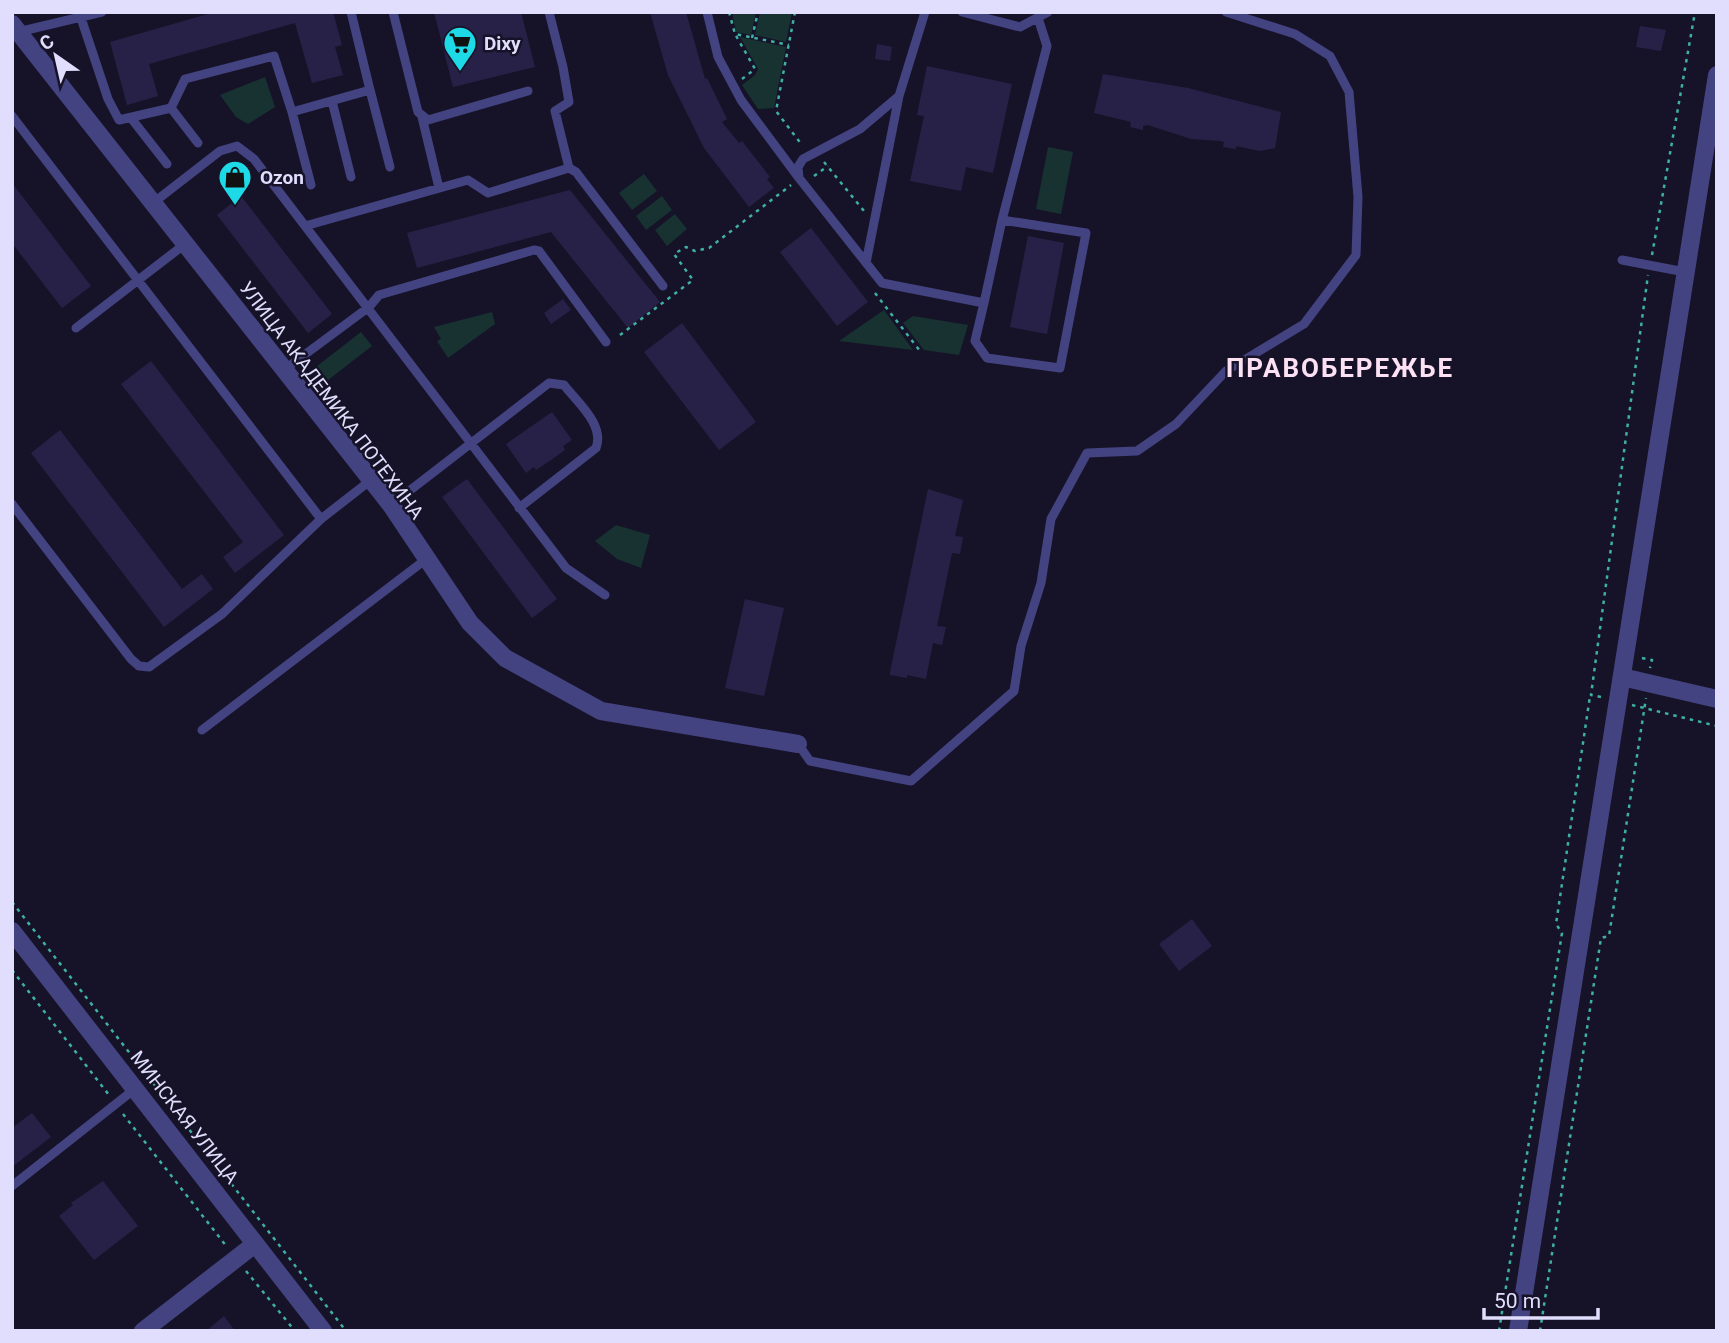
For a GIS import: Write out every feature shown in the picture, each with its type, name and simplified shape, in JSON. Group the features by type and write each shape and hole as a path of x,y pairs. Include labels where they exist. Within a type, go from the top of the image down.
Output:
{"street":[{"name":"УЛИЦА АКАДЕМИКА ПОТЕХИНА","path":"15,28 391,505 425,560 470,623 505,658 601,711 798,744"},
{"path":"1518,1331 1717,75"},
{"path":"1622,677 1717,699"},
{"name":"МИНСКАЯ УЛИЦА","path":"12,931 323,1331"},
{"path":"152,1328 256,1244"}],"lane":[{"path":"15,28 81,18 102,12"},
{"path":"351,12 390,167"},
{"path":"393,12 418,112 422,117 428,120 528,91"},
{"path":"549,12 564,67 569,102 555,111 569,168 576,172 663,286"},
{"path":"707,12 718,57 733,85 801,181 882,283 984,303"},
{"path":"866,263 900,96 925,12"},
{"path":"962,12 1020,27 1048,12"},
{"path":"798,744 810,761 911,781 979,724 1014,691 1021,646 1041,583 1051,519 1087,453 1137,452 1176,424 1226,371 1304,324 1356,255 1358,197 1349,92 1330,56 1295,34 1226,12"},
{"path":"81,18 108,99 119,120 170,108 185,79 274,56 311,185"},
{"path":"1002,220 1086,233 1060,368 987,358 975,341 1002,220 1047,46 1038,18"},
{"path":"292,112 370,90"},
{"path":"801,181 799,167 811,154 859,129 900,96"},
{"path":"332,101 351,177"},
{"path":"170,108 198,143"},
{"path":"12,116 321,519"},
{"path":"422,117 439,188"},
{"path":"131,118 167,164"},
{"path":"153,203 220,151 237,146 254,159 566,568 604,595"},
{"path":"305,226 468,180 488,193 569,168"},
{"path":"76,328 185,244"},
{"path":"284,369 369,307 380,295 534,250 539,251 606,342"},
{"path":"1622,260 1685,272"},
{"path":"391,505 549,383 564,385 598,429 596,448 519,508"},
{"path":"12,504 131,659 139,666 149,667 222,614 321,519 371,480"},
{"path":"202,730 425,560"},
{"path":"12,1186 136,1088"}],"path":[{"path":"729,12 735,34 754,69 733,85"},
{"path":"752,38 758,12"},
{"path":"795,12 776,111 811,154 828,166 874,224"},
{"path":"1499,1331 1562,933 1556,924 1591,695 1650,265 1695,12"},
{"path":"735,34 789,46"},
{"path":"620,335 693,280 674,254 686,247 695,251 709,248 801,181 828,166"},
{"path":"1540,1331 1601,938 1609,936 1652,660 1624,654"},
{"path":"1591,695 1717,726"},
{"path":"12,902 346,1331"},
{"path":"12,970 295,1331"}],"green space":[{"path":"732,12 756,12 751,35 736,32"},
{"path":"760,12 792,12 786,42 755,35"},
{"path":"740,37 786,47 774,108 758,109 742,85 755,75 758,69"},
{"path":"265,77 275,107 248,124 236,117 220,95"},
{"path":"1048,147 1073,152 1061,214 1036,209"},
{"path":"644,174 657,191 632,210 619,193"},
{"path":"662,196 672,210 646,230 636,216"},
{"path":"675,214 687,229 667,246 655,230"},
{"path":"884,310 913,350 839,341"},
{"path":"492,312 495,324 448,358 437,341 441,339 434,327"},
{"path":"913,316 968,325 959,355 924,350 903,323"},
{"path":"361,332 372,346 323,384 312,370"},
{"path":"616,525 650,535 641,568 617,559 595,541"}],"building":[{"path":"215,12 333,12 342,45 335,47 343,75 312,83 295,23 149,64 158,96 127,105 110,42"},
{"path":"434,12 521,12 535,67 453,87"},
{"path":"650,12 686,12 705,79 707,78 727,119 722,122 739,143 742,141 770,177 767,179 774,188 749,207 704,148 668,75"},
{"path":"1640,26 1666,30 1661,51 1636,47"},
{"path":"877,44 892,47 890,61 875,59"},
{"path":"927,66 1012,84 993,173 966,167 961,191 910,181 924,116 917,115"},
{"path":"1103,74 1188,88 1281,112 1275,148 1260,151 1236,146 1236,149 1223,147 1224,142 1191,139 1148,125 1143,126 1143,130 1130,127 1131,122 1094,113"},
{"path":"12,183 91,286 62,308 12,243"},
{"path":"570,190 660,302 628,328 551,232 417,268 407,233"},
{"path":"241,196 332,314 308,333 217,215"},
{"path":"811,228 868,302 837,326 780,252"},
{"path":"1028,236 1064,243 1047,334 1010,327"},
{"path":"563,299 571,310 551,324 544,313"},
{"path":"682,323 756,422 719,450 644,352"},
{"path":"151,361 284,535 235,573 223,557 243,542 121,384"},
{"path":"552,412 572,440 563,446 565,450 536,470 534,467 526,473 506,444"},
{"path":"60,430 182,589 202,574 213,589 164,627 31,453"},
{"path":"467,479 557,599 532,618 442,497"},
{"path":"928,489 963,500 955,536 963,537 960,554 952,553 937,626 946,627 942,645 933,643 926,679 907,675 907,678 890,675 890,672"},
{"path":"745,599 784,608 764,696 725,688"},
{"path":"1192,919 1212,946 1179,971 1159,944"},
{"path":"32,1113 51,1137 12,1167 12,1128"},
{"path":"103,1181 138,1226 94,1260 59,1216 73,1205 71,1203"},
{"path":"224,1316 235,1331 206,1331"}],"place":[{"name":"Dixy","path":"460,73"},
{"name":"Ozon","path":"235,207"}],"district":[{"name":"ПРАВОБЕРЕЖЬЕ","path":"1340,368"}]}
